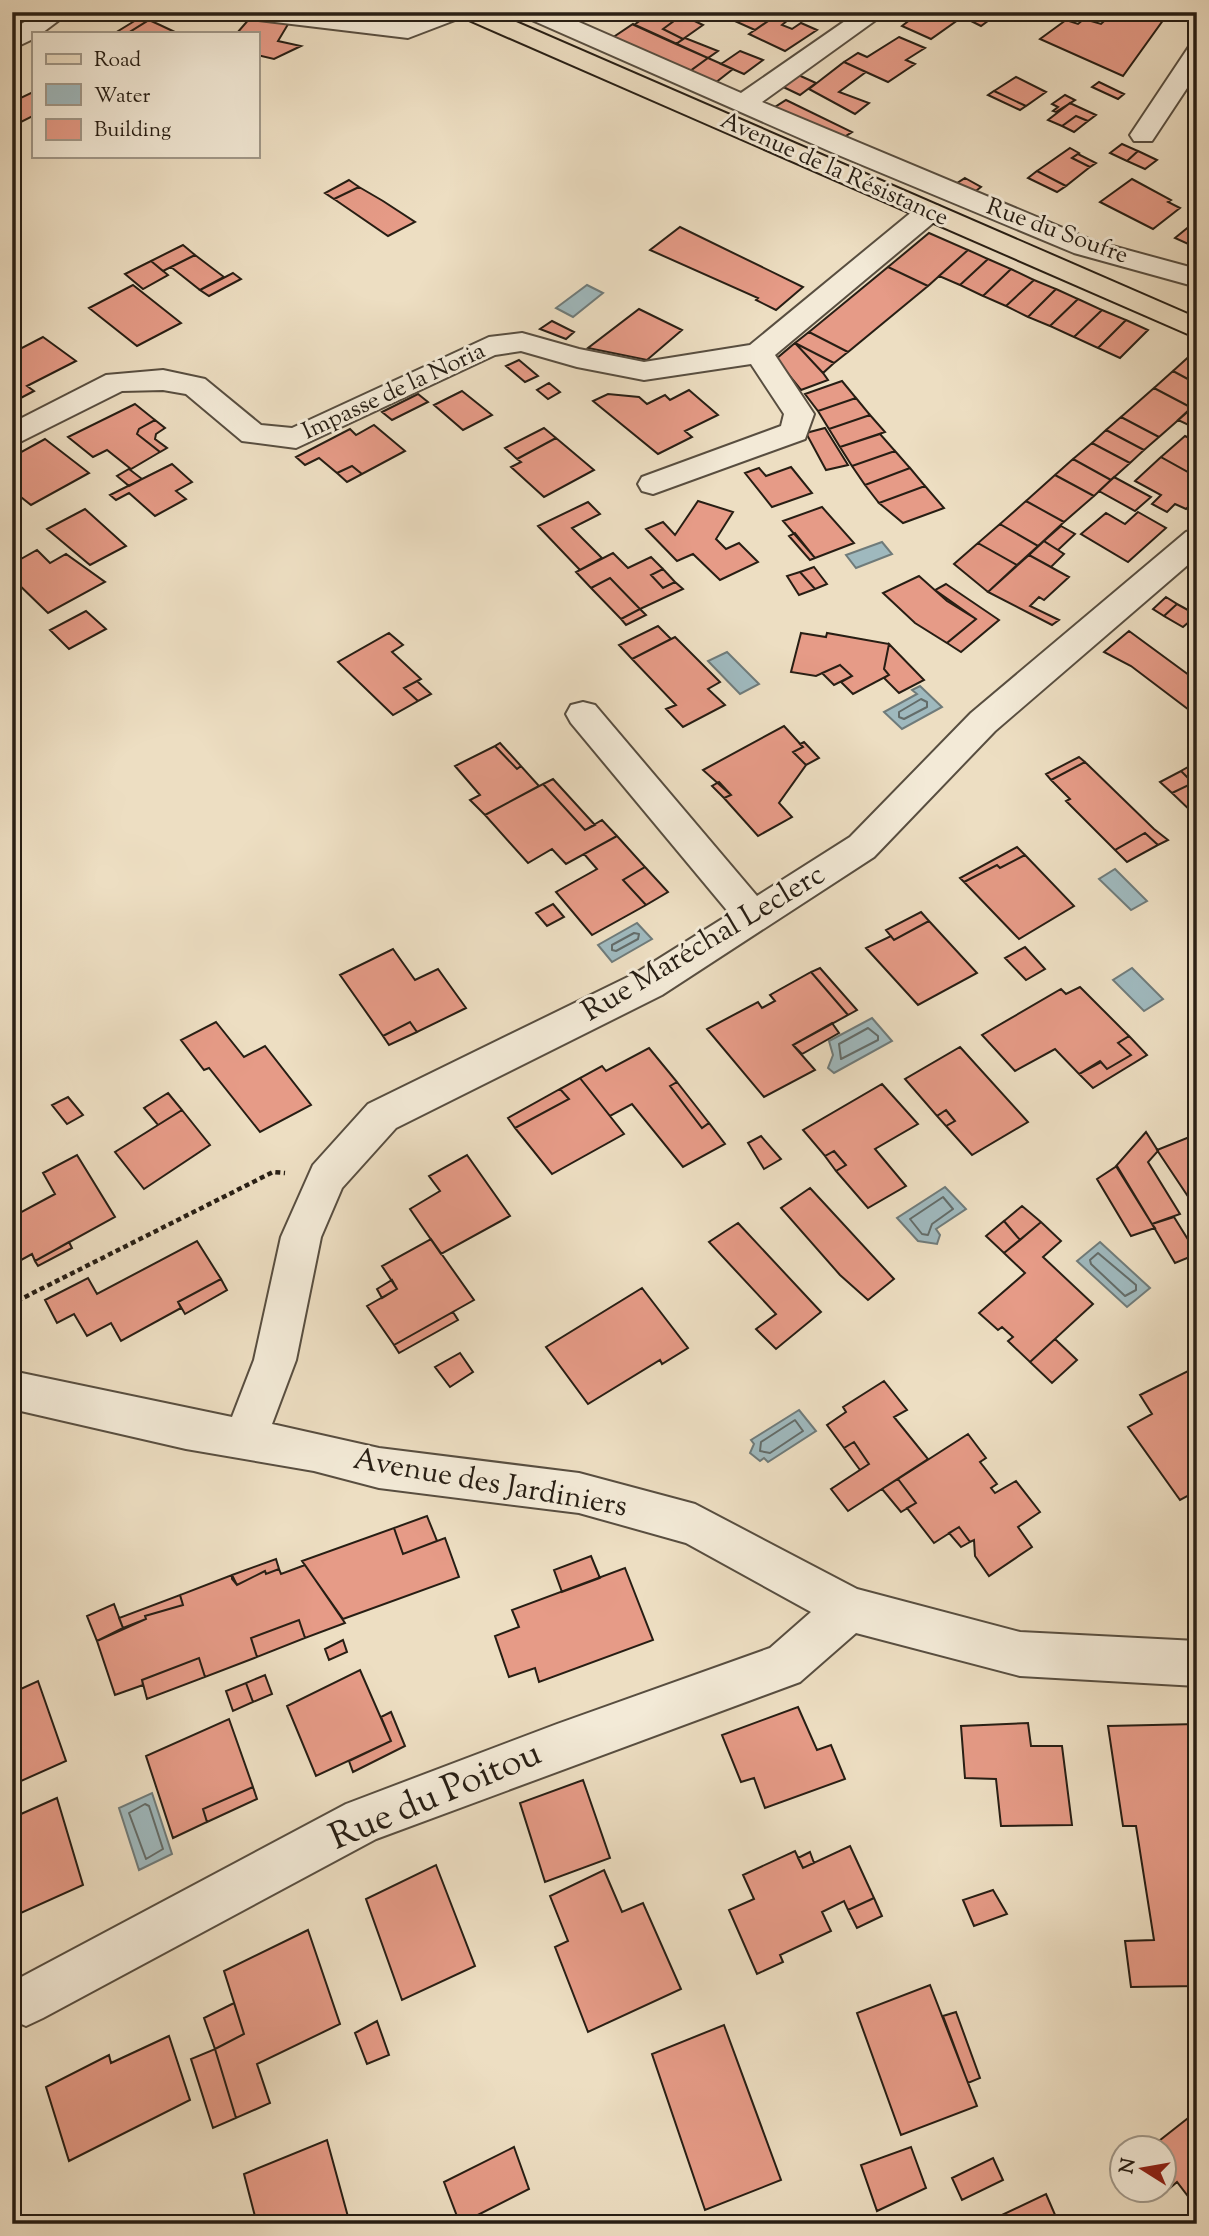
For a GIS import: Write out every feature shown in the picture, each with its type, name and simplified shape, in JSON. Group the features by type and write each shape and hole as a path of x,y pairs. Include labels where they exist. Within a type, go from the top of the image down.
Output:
{"main road":[{"name":"Avenue de la Résistance","path":"493,16 1197,329"}],"street":[{"path":"12,41 58,12"},
{"path":"250,12 408,30 454,12"},
{"name":"Rue du Soufre","path":"534,12 845,148 1084,247 1197,278"},
{"path":"745,102 871,13"},
{"path":"1143,135 1197,53"},
{"path":"653,484 794,432 799,414 760,353 929,212"},
{"name":"Impasse de la Noria","path":"12,436 116,382 163,380 195,386 253,434 296,438 489,346 522,342 577,358 643,371 760,353"},
{"name":"Rue Maréchal Leclerc","path":"246,1440 275,1360 301,1237 327,1177 382,1115 649,984 862,847 983,723 1197,540"},
{"path":"583,714 754,917"},
{"name":"Avenue des Jardiniers","path":"12,1390 246,1440 314,1451 379,1468 592,1496 695,1525 849,1609 1020,1654 1197,1664"},
{"name":"Rue du Poitou","path":"26,2001 363,1821 557,1746 784,1666 849,1609"}],"path":[{"path":"12,1303 273,1172 327,1177"}],"water":[{"path":"587,285 603,293 573,317 556,308"},
{"path":"882,542 892,554 856,568 846,555"},
{"path":"727,652 759,684 740,694 708,661"},
{"path":"920,686 942,707 902,729 884,712 917,694 912,690"},
{"path":"1115,869 1147,901 1131,910 1099,879"},
{"path":"637,923 652,939 612,962 598,945"},
{"path":"1132,968 1163,999 1144,1011 1113,980"},
{"path":"872,1018 892,1041 834,1073 828,1068 833,1055 829,1041"},
{"path":"945,1187 966,1209 936,1229 940,1235 937,1244 918,1241 897,1218"},
{"path":"1100,1242 1150,1288 1127,1307 1077,1261"},
{"path":"799,1410 816,1431 768,1462 764,1458 760,1461 750,1453 754,1444 751,1440"},
{"path":"152,1793 172,1854 139,1870 119,1808"}],"building":[{"path":"343,12 414,12 407,20 342,16"},
{"path":"652,12 674,21 663,29 683,39 676,44 634,25"},
{"path":"781,12 755,30 719,14"},
{"path":"912,12 950,12 967,19 958,20 931,39 902,26 911,19 906,17"},
{"path":"976,12 992,18 981,26 967,19"},
{"path":"1114,12 1169,12 1123,76 1040,39 1066,20 1078,24 1084,19 1101,24"},
{"path":"682,15 703,25 683,39 663,29"},
{"path":"777,15 788,20 782,25 792,29 801,23 817,30 785,51 749,34"},
{"path":"141,17 149,20 130,32 117,32"},
{"path":"250,18 290,21 278,41 301,46 274,59 259,55 259,32 238,32"},
{"path":"149,20 175,32 130,32"},
{"path":"633,24 708,58 690,71 612,38"},
{"path":"899,37 925,48 906,60 915,64 888,82 844,62 858,53 867,57"},
{"path":"685,38 718,51 708,58 676,44"},
{"path":"740,51 763,60 744,74 721,64"},
{"path":"708,58 733,69 715,83 690,71"},
{"path":"844,62 866,72 839,92 869,103 855,114 809,89"},
{"path":"794,73 816,83 800,95 777,84"},
{"path":"1016,77 1046,92 1026,106 994,91"},
{"path":"1099,82 1124,94 1118,99 1092,87"},
{"path":"994,91 1026,106 1020,110 988,95"},
{"path":"32,92 32,116 15,125 12,102"},
{"path":"1065,95 1075,100 1056,112 1053,111 1058,107 1052,104"},
{"path":"786,100 852,132 838,141 772,109"},
{"path":"1070,103 1096,115 1088,121 1076,116 1062,126 1048,120"},
{"path":"1076,116 1088,121 1074,132 1062,126"},
{"path":"1122,144 1138,151 1127,161 1110,153"},
{"path":"1070,148 1079,153 1072,158 1090,167 1066,186 1037,171"},
{"path":"1138,151 1157,160 1145,169 1127,161"},
{"path":"1078,154 1096,163 1090,167 1072,158"},
{"path":"1037,171 1066,186 1057,192 1028,178"},
{"path":"965,178 981,187 968,197 948,189"},
{"path":"1132,179 1171,200 1168,202 1180,208 1153,229 1100,202"},
{"path":"349,180 359,187 334,199 325,193"},
{"path":"359,187 415,222 388,236 334,199"},
{"path":"1197,220 1197,248 1175,238"},
{"path":"680,227 803,287 776,310 756,300 758,298 650,250"},
{"path":"929,233 968,250 928,286 888,267"},
{"path":"183,245 195,255 163,271 151,261"},
{"path":"968,250 988,259 960,285 939,276"},
{"path":"195,255 224,277 200,290 171,267"},
{"path":"988,259 1011,269 983,296 960,285"},
{"path":"151,261 168,275 143,289 125,274"},
{"path":"888,267 928,286 848,352 809,332"},
{"path":"1011,269 1034,280 1006,306 983,296"},
{"path":"233,273 241,279 209,296 200,290"},
{"path":"1034,280 1056,289 1028,317 1006,306"},
{"path":"133,285 181,323 137,346 89,308"},
{"path":"1056,289 1078,299 1050,326 1028,317"},
{"path":"1078,299 1102,310 1074,337 1050,326"},
{"path":"639,309 682,330 647,360 588,348"},
{"path":"1102,310 1126,320 1098,348 1074,337"},
{"path":"1126,320 1148,330 1120,358 1098,348"},
{"path":"552,321 574,332 566,339 540,329"},
{"path":"809,332 848,352 834,363 795,343"},
{"path":"43,337 76,361 27,386 34,391 17,400 12,396 12,353"},
{"path":"795,343 834,363 823,373"},
{"path":"795,343 828,380 801,390 776,359"},
{"path":"1197,351 1197,384 1173,371"},
{"path":"519,360 538,376 525,382 506,366"},
{"path":"1173,371 1197,384 1197,403 1192,408 1154,388"},
{"path":"842,381 856,398 818,411 805,394"},
{"path":"549,383 560,392 548,399 537,390"},
{"path":"1154,388 1192,408 1159,437 1121,417"},
{"path":"689,390 718,415 685,431 692,437 658,454 593,401 608,394 639,397 647,404 665,395 670,400"},
{"path":"462,391 492,415 463,430 434,405"},
{"path":"418,394 428,402 392,420 382,412"},
{"path":"856,398 870,415 829,429 818,411"},
{"path":"135,404 155,420 139,429 137,434 160,452 131,469 107,450 93,457 68,437"},
{"path":"1190,409 1197,412 1197,429 1178,420"},
{"path":"870,415 885,432 840,447 829,429"},
{"path":"1121,417 1159,437 1144,450 1106,430"},
{"path":"155,420 165,428 156,434 155,439 167,448 160,452 137,434 139,429"},
{"path":"374,425 405,451 362,474 352,466 337,473 319,458 305,465 296,457 350,429 356,435"},
{"path":"544,428 556,438 517,459 505,448"},
{"path":"825,428 848,465 826,470 806,433"},
{"path":"1106,430 1144,450 1130,463 1092,443"},
{"path":"880,434 895,451 852,466 840,447"},
{"path":"1185,436 1197,442 1197,477 1161,457"},
{"path":"556,438 594,470 544,497 511,467 521,462 517,459"},
{"path":"45,439 89,473 31,505 12,490 12,457"},
{"path":"1092,443 1130,463 1111,480 1073,459"},
{"path":"895,451 910,468 865,485 852,466"},
{"path":"1161,457 1197,477 1197,499 1186,509 1175,504 1167,512 1152,504 1161,495 1135,481"},
{"path":"1073,459 1111,480 1094,496 1055,475"},
{"path":"172,464 192,482 176,491 186,499 155,516 129,493 116,500 110,495"},
{"path":"352,466 362,474 347,482 337,473"},
{"path":"791,467 812,493 772,507 745,473 759,468 766,476"},
{"path":"910,468 925,486 879,503 865,485"},
{"path":"129,469 142,479 129,486 117,476"},
{"path":"1055,475 1094,496 1064,522 1026,501"},
{"path":"1114,477 1151,497 1135,511 1099,491"},
{"path":"925,486 944,508 903,523 879,503"},
{"path":"698,501 733,512 716,539 726,549 739,543 758,562 720,580 693,554 677,561 646,529 663,522 675,535"},
{"path":"1026,501 1064,522 1038,546 1000,524"},
{"path":"588,502 600,514 572,528 602,558 580,570 538,526"},
{"path":"822,507 854,543 815,558 783,521"},
{"path":"85,509 126,546 90,565 47,529"},
{"path":"1138,512 1166,528 1128,562 1081,534 1106,513 1125,524"},
{"path":"1000,524 1038,546 1017,565 978,543"},
{"path":"1061,526 1075,534 1058,550 1044,541"},
{"path":"795,533 815,558 810,560 789,536"},
{"path":"1044,541 1064,554 1051,567 1029,555"},
{"path":"978,543 1017,565 988,592 954,564"},
{"path":"37,550 50,563 66,554 105,582 48,613 12,578 12,564"},
{"path":"613,553 628,568 651,557 663,569 651,575 663,588 675,582 683,589 640,609 610,578 591,588 576,572"},
{"path":"1029,555 1069,577 1044,600 1039,597 1030,606 1059,620 1052,625 988,592"},
{"path":"814,567 827,584 815,589 800,572"},
{"path":"663,569 675,582 663,588 651,575"},
{"path":"800,572 815,589 799,595 787,576"},
{"path":"919,576 947,601 976,619 947,643 915,623 883,593"},
{"path":"610,578 640,609 621,619 591,588"},
{"path":"946,584 999,620 961,652 947,643 976,619 935,590"},
{"path":"1166,597 1177,604 1164,616 1153,609"},
{"path":"1177,604 1197,615 1183,627 1164,616"},
{"path":"640,609 646,615 626,625 621,619"},
{"path":"86,611 106,629 69,649 50,630"},
{"path":"658,626 671,639 632,659 619,645"},
{"path":"1129,631 1197,681 1197,716 1131,666 1104,652"},
{"path":"389,633 403,645 392,652 421,679 404,688 418,701 393,715 338,662"},
{"path":"801,633 826,637 827,633 889,644 884,669 889,675 853,694 841,682 852,676 840,665 816,676 791,672"},
{"path":"675,637 720,682 708,689 725,705 683,727 666,709 676,705 632,659"},
{"path":"889,644 924,680 899,693 884,678 889,675 884,669"},
{"path":"840,665 852,676 834,685 822,673"},
{"path":"417,681 431,694 418,701 404,688"},
{"path":"784,726 803,747 793,752 806,765 779,803 792,817 758,836 724,798 731,795 703,770"},
{"path":"804,742 819,758 806,765 793,752 803,747 800,744"},
{"path":"500,743 521,766 517,769 495,746"},
{"path":"495,746 517,769 521,766 539,786 485,815 470,800 480,795 455,766"},
{"path":"1079,757 1085,762 1051,780 1046,774"},
{"path":"1085,762 1168,840 1158,845 1145,833 1115,850 1066,801 1070,799 1051,780"},
{"path":"1197,762 1197,817 1172,793 1193,783 1181,771"},
{"path":"1181,771 1193,783 1172,793 1160,782"},
{"path":"553,779 595,825 585,830 543,784"},
{"path":"719,782 731,795 724,798 712,786"},
{"path":"543,784 585,830 602,820 617,836 566,864 552,849 528,863 485,815"},
{"path":"1145,833 1158,845 1127,862 1115,850"},
{"path":"617,836 645,867 623,880 646,905 592,935 556,892 597,869 584,854"},
{"path":"1017,847 1025,855 1000,868 997,865 964,882 960,878"},
{"path":"1025,855 1074,906 1019,939 964,882 997,865 1000,868"},
{"path":"645,867 668,892 646,905 623,880"},
{"path":"553,904 564,917 547,926 536,913"},
{"path":"921,912 929,921 894,940 886,930"},
{"path":"929,921 977,973 918,1005 866,948 891,936 894,940"},
{"path":"1025,947 1045,969 1026,980 1005,958"},
{"path":"393,949 415,980 438,969 466,1008 417,1032 410,1022 383,1036 340,975"},
{"path":"820,968 857,1010 848,1015 811,972"},
{"path":"811,972 848,1015 793,1045 815,1070 764,1097 707,1029 758,1002 762,1008 775,1001 770,995"},
{"path":"1080,987 1129,1036 1118,1043 1131,1055 1107,1069 1100,1061 1079,1074 1055,1049 1015,1071 982,1035 1061,989 1066,994"},
{"path":"216,1022 244,1057 265,1046 311,1105 260,1132 209,1068 204,1070 181,1040"},
{"path":"410,1022 417,1032 389,1045 383,1036"},
{"path":"832,1023 839,1033 802,1054 793,1045"},
{"path":"1129,1036 1147,1055 1093,1088 1079,1074 1101,1062 1107,1069 1131,1055 1118,1043"},
{"path":"960,1047 1028,1122 972,1155 946,1126 955,1121 946,1110 937,1116 905,1079"},
{"path":"649,1048 677,1082 670,1086 702,1128 709,1123 725,1144 683,1167 632,1104 610,1116 580,1078 602,1066 606,1071"},
{"path":"580,1078 624,1134 552,1174 515,1128 569,1099 560,1089"},
{"path":"677,1082 709,1123 702,1128 670,1086"},
{"path":"882,1084 918,1124 875,1149 906,1186 868,1208 836,1171 846,1165 834,1151 825,1156 803,1130"},
{"path":"560,1089 569,1099 515,1128 508,1118"},
{"path":"168,1093 182,1110 158,1125 144,1108"},
{"path":"68,1097 83,1115 67,1124 52,1105"},
{"path":"182,1110 210,1145 144,1189 115,1152"},
{"path":"946,1110 955,1121 946,1126 937,1116"},
{"path":"1146,1132 1158,1151 1148,1162 1180,1214 1152,1224 1116,1166"},
{"path":"1197,1134 1197,1210 1157,1150"},
{"path":"761,1136 781,1159 764,1169 748,1143"},
{"path":"834,1151 846,1165 836,1171 825,1156"},
{"path":"77,1155 115,1217 35,1261 32,1254 12,1265 12,1217 55,1194 43,1173"},
{"path":"467,1155 510,1216 441,1254 410,1209 440,1191 429,1176"},
{"path":"1117,1166 1155,1228 1131,1236 1097,1179"},
{"path":"810,1188 894,1279 868,1300 840,1275 781,1208"},
{"path":"1022,1206 1041,1222 1020,1240 1004,1221"},
{"path":"1174,1217 1197,1254 1175,1263 1152,1224"},
{"path":"1004,1221 1020,1240 1004,1253 986,1236"},
{"path":"1041,1222 1061,1241 1043,1257 1093,1304 1030,1362 1008,1341 1013,1337 1002,1327 998,1330 979,1313 1025,1273 1004,1253"},
{"path":"738,1223 821,1312 776,1349 756,1329 776,1314 709,1242"},
{"path":"431,1239 474,1300 394,1345 367,1306 397,1289 382,1266"},
{"path":"197,1241 221,1279 178,1302 181,1308 121,1341 111,1323 87,1336 74,1314 57,1323 45,1300 88,1278 97,1294"},
{"path":"69,1242 72,1248 38,1266 35,1261"},
{"path":"221,1279 227,1290 185,1314 178,1302"},
{"path":"392,1280 397,1289 382,1298 377,1289"},
{"path":"642,1288 688,1348 662,1364 660,1360 588,1404 546,1347"},
{"path":"453,1312 458,1320 399,1353 394,1345"},
{"path":"1055,1339 1077,1360 1052,1383 1030,1362"},
{"path":"460,1353 473,1372 450,1387 435,1367"},
{"path":"1196,1367 1197,1491 1180,1500 1128,1427 1152,1414 1140,1395"},
{"path":"884,1381 907,1410 894,1417 928,1459 848,1511 831,1489 869,1464 854,1442 844,1448 827,1425 846,1412 843,1407"},
{"path":"968,1434 986,1458 980,1462 997,1484 991,1488 995,1493 1016,1481 1040,1512 1018,1527 1032,1547 989,1576 975,1556 974,1540 970,1542 959,1527 934,1543 907,1508 916,1503 898,1479"},
{"path":"854,1442 869,1464 860,1470 844,1448"},
{"path":"898,1479 916,1503 901,1512 882,1489"},
{"path":"427,1516 437,1541 403,1554 394,1528"},
{"path":"959,1527 970,1542 961,1547 949,1533"},
{"path":"394,1528 403,1554 445,1538 459,1577 343,1619 302,1561"},
{"path":"591,1556 600,1578 562,1592 554,1570"},
{"path":"276,1559 279,1569 266,1574 265,1571 237,1585 232,1579 232,1575"},
{"path":"305,1565 345,1623 305,1638 299,1620 251,1638 257,1657 205,1677 199,1658 142,1680 143,1685 115,1695 97,1641 146,1619 145,1616 183,1605 180,1595 232,1575 237,1585 265,1571 266,1574 279,1569 281,1574"},
{"path":"625,1568 653,1640 539,1682 535,1668 509,1677 495,1636 519,1627 512,1610"},
{"path":"180,1595 183,1605 145,1616 146,1619 123,1628 119,1618"},
{"path":"114,1604 123,1628 97,1641 87,1616"},
{"path":"299,1620 305,1638 257,1657 251,1638"},
{"path":"343,1640 347,1652 329,1660 325,1649"},
{"path":"199,1658 205,1677 147,1699 142,1680"},
{"path":"360,1670 391,1741 316,1776 287,1706"},
{"path":"265,1675 272,1694 253,1702 246,1683"},
{"path":"38,1681 66,1761 12,1785 12,1693"},
{"path":"246,1683 253,1702 233,1711 226,1691"},
{"path":"798,1707 817,1750 831,1745 845,1779 765,1808 754,1778 741,1782 722,1735"},
{"path":"391,1712 405,1746 353,1772 349,1761 391,1741 381,1717"},
{"path":"229,1719 253,1787 203,1809 207,1822 173,1838 146,1756"},
{"path":"1028,1723 1031,1746 1062,1746 1072,1825 1001,1826 996,1779 965,1778 961,1726"},
{"path":"1197,1724 1197,1823 1191,1823 1197,1858 1197,1986 1131,1987 1125,1941 1154,1940 1136,1826 1123,1826 1108,1726"},
{"path":"583,1780 610,1858 545,1882 520,1803"},
{"path":"253,1787 257,1799 207,1822 203,1809"},
{"path":"57,1798 83,1885 12,1917 12,1818"},
{"path":"850,1846 874,1898 848,1910 844,1901 822,1912 831,1931 780,1955 783,1962 757,1974 729,1910 754,1899 743,1875 795,1851 803,1868"},
{"path":"810,1852 814,1863 803,1868 798,1858"},
{"path":"436,1865 475,1966 402,2000 366,1899"},
{"path":"604,1870 622,1912 643,1903 681,1989 588,2032 555,1947 568,1941 550,1896"},
{"path":"993,1890 1007,1914 974,1926 963,1900"},
{"path":"874,1898 882,1916 857,1928 848,1910"},
{"path":"308,1930 340,2024 257,2064 270,2103 236,2118 215,2049 244,2034 224,1971"},
{"path":"930,1985 977,2106 901,2135 857,2013"},
{"path":"234,2003 244,2034 215,2049 204,2018"},
{"path":"956,2012 980,2078 968,2083 943,2016"},
{"path":"377,2021 389,2055 367,2064 355,2033"},
{"path":"724,2025 781,2180 705,2210 652,2054"},
{"path":"169,2036 190,2100 69,2161 46,2087 109,2055 111,2063"},
{"path":"215,2049 236,2118 213,2128 191,2059"},
{"path":"1197,2111 1197,2208 1178,2183 1178,2134 1168,2134"},
{"path":"327,2140 350,2224 257,2224 244,2174"},
{"path":"514,2147 529,2189 460,2224 444,2182"},
{"path":"911,2147 926,2188 877,2211 861,2165"},
{"path":"993,2158 1003,2180 962,2200 952,2178"},
{"path":"1046,2194 1059,2224 983,2224"}]}
